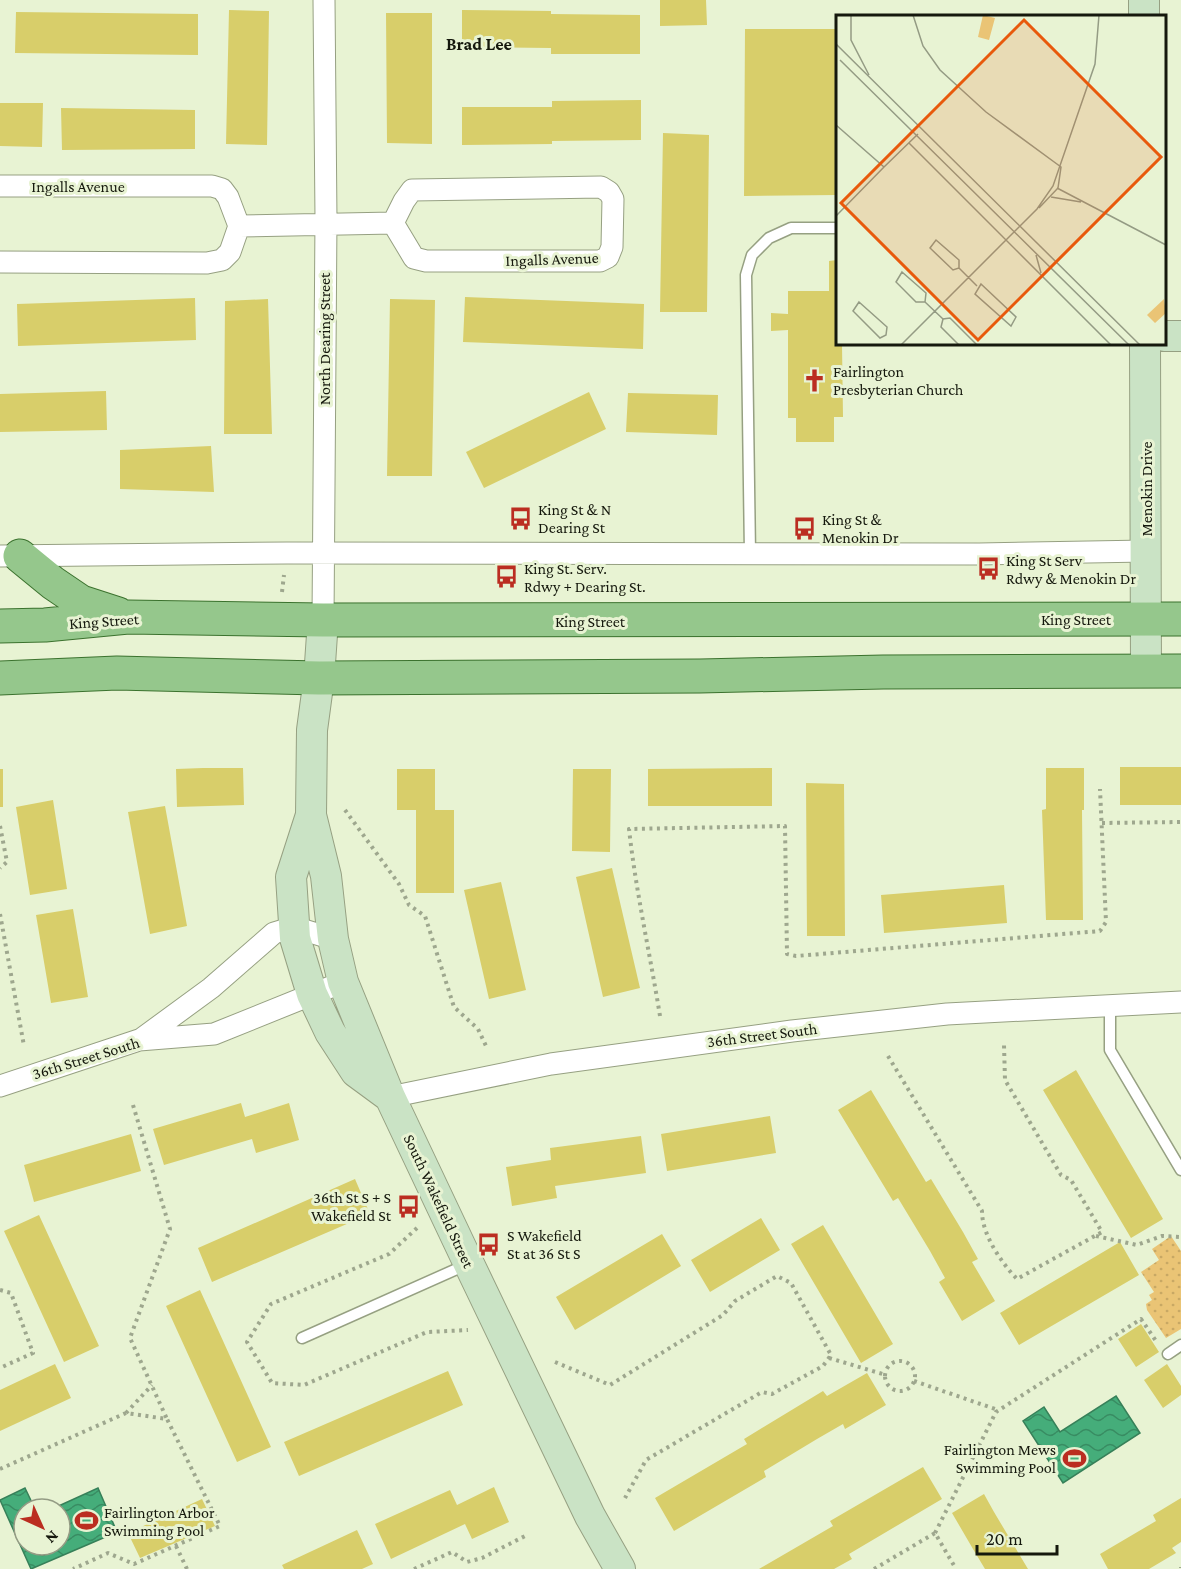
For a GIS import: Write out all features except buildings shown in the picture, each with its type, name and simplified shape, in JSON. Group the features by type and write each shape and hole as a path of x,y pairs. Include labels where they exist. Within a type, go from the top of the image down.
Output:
{"main road":[{"path":"10,556 81,602 128,617"},
{"name":"King Street","path":"0,626 45,626 128,617 323,620 1181,619"},
{"path":"0,678 117,673 319,678 1181,671"}],"street":[{"name":"North Dearing Street","path":"319,678 323,620 324,0"},
{"name":"Ingalls Avenue","path":"0,186 212,186 222,189 228,198 238,226"},
{"name":"Ingalls Avenue","path":"601,187 609,192 613,199 612,247 608,257 600,261 426,261 414,258 393,223 412,190 601,187"},
{"path":"0,262 207,263 222,260 230,252 238,226 393,223"},
{"name":"Menokin Drive","path":"1146,345 1146,671"},
{"path":"10,556 979,554 1146,551"},
{"name":"South Wakefield Street","path":"319,678 312,730 311,815 326,876 333,939 343,982 390,1097 468,1264 590,1516 620,1569"},
{"name":"South Wakefield Street","path":"311,815 291,877 294,927 312,994 330,1032 356,1072 390,1097"},
{"path":"139,1040 211,988 269,936 294,927 333,939"},
{"name":"36th Street South","path":"0,1086 139,1040 214,1034 343,982"},
{"name":"36th Street South","path":"390,1097 552,1064 683,1045 947,1014 1181,1002"}],"lane":[{"path":"750,554 746,274 752,255 769,238 791,228 836,228"},
{"path":"1110,1005 1110,1050 1181,1170"},
{"path":"302,1338 468,1264"},
{"path":"1168,1354 1181,1345"}],"path":[{"path":"282,597 284,574"},
{"path":"660,1016 644,917 634,876 629,829 785,826 787,954 796,956 1100,931 1106,922 1100,789"},
{"path":"345,810 399,884 409,905 425,916 454,1006 478,1029 486,1046"},
{"path":"1102,823 1181,822"},
{"path":"0,826 7,862 0,868"},
{"path":"0,914 24,1047"},
{"path":"888,1056 982,1211 982,1224 1006,1267 1017,1279 1102,1232 1071,1180 1061,1175 1005,1080 1004,1045"},
{"path":"73,1569 108,1553 134,1564 220,1526 130,1338 170,1229 134,1106"},
{"path":"1095,1236 1137,1245 1162,1236 1181,1237"},
{"path":"555,1362 610,1385 723,1315 735,1301 777,1276 791,1283 831,1355 823,1366 772,1394 762,1392 646,1460 625,1498"},
{"path":"0,1290 11,1293 33,1353 0,1368"},
{"path":"874,1569 935,1533 999,1410 1142,1319 1162,1350 1168,1354"},
{"path":"829,1358 885,1375"},
{"path":"905,1362 912,1367 914,1382 907,1389 898,1390 889,1386 885,1375 891,1364 905,1362"},
{"path":"914,1382 999,1410"},
{"path":"0,1469 126,1413 152,1385"},
{"path":"126,1413 167,1419"},
{"path":"935,1533 956,1569"},
{"path":"414,1569 452,1552 467,1562 482,1558 527,1535"},
{"path":"176,1546 187,1569"}],"shaded area":[{"path":"1171,1236 1181,1251 1181,1329 1166,1338 1147,1310 1146,1304 1152,1300 1149,1295 1154,1292 1141,1272 1159,1260 1152,1249"}],"water":[{"name":"Fairlington Mews Swimming Pool","path":"1116,1396 1140,1433 1063,1483 1023,1421 1044,1407 1060,1432"},
{"path":"25,1488 29,1497 12,1497 12,1527 0,1500"},
{"path":"98,1488 117,1532 72,1551 72,1500"},
{"path":"26,1557 59,1557 31,1569"}],"place":[{"name":"Fairlington Presbyterian Church","path":"815,380"},
{"name":"King St & N Dearing St","path":"520,518"},
{"name":"King St & Menokin Dr","path":"804,528"},
{"name":"King St Serv Rdwy & Menokin Dr","path":"988,569"},
{"name":"King St. Serv. Rdwy + Dearing St.","path":"506,577"},
{"name":"36th St S + S Wakefield St","path":"409,1206"},
{"name":"S Wakefield St at 36 St S","path":"489,1244"},
{"name":"Fairlington Mews Swimming Pool","path":"1074,1458"},
{"name":"Fairlington Arbor Swimming Pool","path":"86,1521"}],"district":[{"name":"Brad Lee","path":"479,44"}]}
